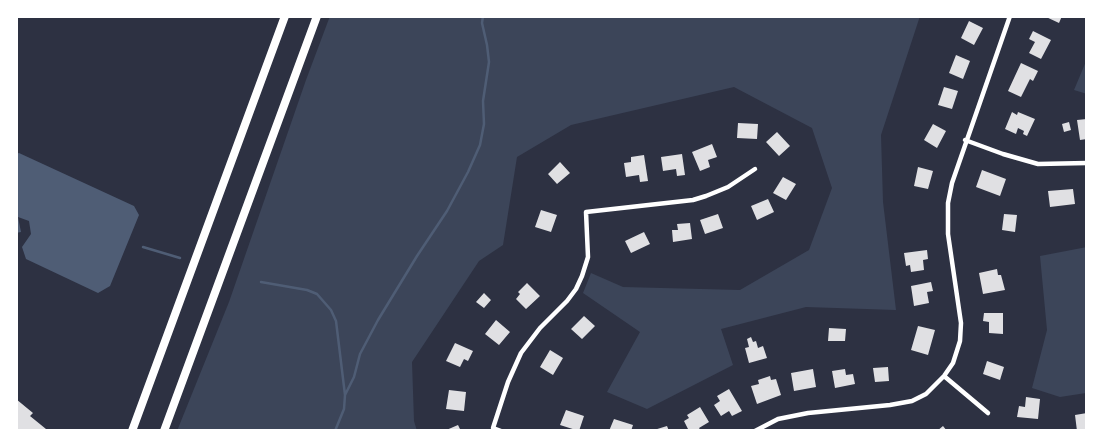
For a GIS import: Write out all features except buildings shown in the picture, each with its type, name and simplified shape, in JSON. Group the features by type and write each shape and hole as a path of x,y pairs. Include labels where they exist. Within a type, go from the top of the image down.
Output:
{"highway":[{"path":"132,431 285,16"},
{"path":"164,431 317,16"}],"street":[{"path":"756,431 778,419 808,413 912,401 926,394 944,376 953,363 960,342 961,323 948,234 948,203 952,182 965,140 1010,16"},
{"path":"965,140 1038,164 1087,163"},
{"path":"501,431 493,428 508,382 521,353 540,328 567,301 576,289 582,276 588,257 586,212 693,200 728,187 755,169"},
{"path":"944,376 988,412"}],"shaded area":[{"path":"330,16 920,16 881,135 883,202 896,310 806,307 721,329 733,365 647,409 607,392 640,332 583,293 591,273 623,287 740,290 809,250 832,188 812,128 734,87 571,125 517,157 503,245 479,261 412,362 414,421 417,431 177,431 229,302"},
{"path":"1087,59 1087,94 1074,90"},
{"path":"19,153 134,206 139,215 110,286 98,293 26,259 22,247 31,234 29,221 18,217 21,232 16,233 16,154"},
{"path":"1087,247 1086,393 1060,397 1032,388 1047,330 1040,256"}],"waterway":[{"path":"345,395 354,377 360,354 378,320 447,211 480,145 484,124 483,101 489,62 482,23 483,16"},
{"path":"143,247 180,258"},
{"path":"261,282 307,290 317,294 331,310 336,321 345,395 344,409 335,431"}]}
